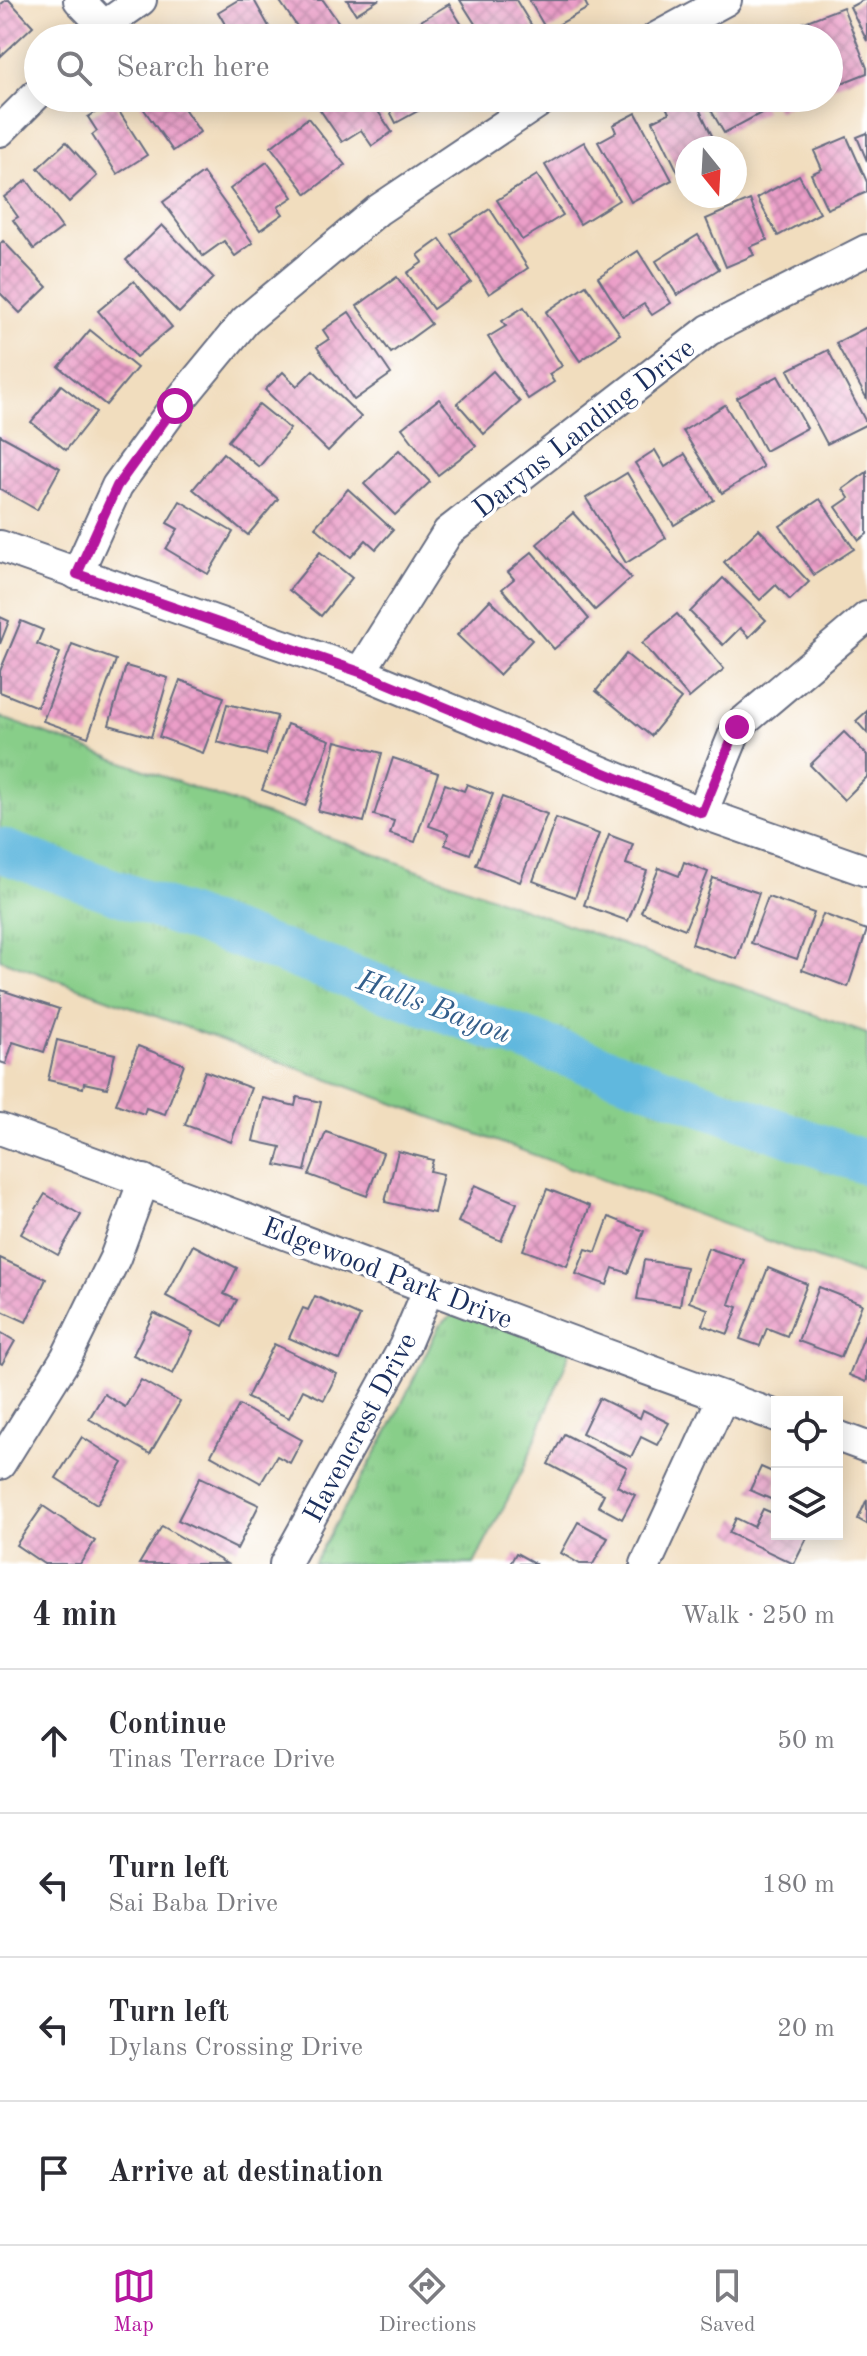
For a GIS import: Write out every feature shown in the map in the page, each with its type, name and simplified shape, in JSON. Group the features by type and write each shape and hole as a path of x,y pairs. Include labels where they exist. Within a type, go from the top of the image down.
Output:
{"street":[{"path":"79,0 93,24"},
{"path":"109,24 141,0"},
{"path":"682,24 726,0"},
{"path":"0,131 24,107"},
{"path":"77,574 117,486 175,406 245,321 378,210 524,112"},
{"name":"Daryns Landing Drive","path":"360,672 448,532 709,330 867,250"},
{"path":"0,546 360,672 702,813 867,871"},
{"path":"702,813 737,727 867,617"},
{"name":"Edgewood Park Drive","path":"0,1129 771,1414"},
{"path":"0,1464 66,1358 115,1258 144,1180"},
{"name":"Havencrest Drive","path":"285,1564 404,1347 429,1288"},
{"path":"646,1564 723,1397"},
{"path":"843,1438 867,1447"}],"green space":[{"path":"0,717 867,1034 867,1277 0,959"},
{"path":"453,1315 467,1315 571,1350 523,1470 474,1564 313,1564 391,1426 439,1326"}],"building":[{"path":"9,0 31,24 24,24 24,34 0,57 0,5"},
{"path":"238,0 254,0 268,24 225,24 218,12"},
{"path":"279,0 323,0 340,24 295,24"},
{"path":"347,0 378,0 356,14"},
{"path":"460,0 516,0 531,24 475,24"},
{"path":"529,0 584,0 588,8 559,24 543,24"},
{"path":"867,0 867,41 850,7"},
{"path":"449,4 461,24 416,24"},
{"path":"843,7 867,73 843,82 843,24 799,24"},
{"path":"96,112 119,112 147,155 117,174 92,135 97,131 88,117"},
{"path":"146,112 186,112 200,132 173,151"},
{"path":"322,112 378,112 392,132 372,146 361,130 342,142"},
{"path":"390,112 416,112 396,123"},
{"path":"669,112 701,112 712,136 675,136 675,166 653,121"},
{"path":"712,112 763,112 724,133"},
{"path":"636,113 672,180 631,202 598,142 616,132 613,125"},
{"path":"308,118 345,165 307,194 271,147"},
{"path":"867,133 867,161 857,137"},
{"path":"847,137 867,182 867,192 827,209 811,174 822,169 814,151"},
{"path":"66,142 97,176 69,202 38,168"},
{"path":"584,142 619,200 580,224 545,165"},
{"path":"267,162 293,197 278,207 283,214 260,230 230,189"},
{"path":"203,173 253,243 235,256 224,241 203,256 163,202"},
{"path":"537,175 563,215 522,240 497,200"},
{"path":"799,175 820,213 778,236 757,198"},
{"path":"27,180 62,228 34,249 13,220 18,217 4,197"},
{"path":"750,200 767,240 750,247 754,255 726,267 706,219 731,208 747,208"},
{"path":"490,209 528,268 489,294 451,234"},
{"path":"162,225 214,278 179,313 126,260"},
{"path":"698,235 719,269 677,295 656,261"},
{"path":"440,239 471,282 433,309 407,273 423,262 418,255"},
{"path":"3,241 47,287 20,313 0,293 0,244"},
{"path":"638,251 671,303 652,315 644,304 623,317 598,277"},
{"path":"397,277 431,324 391,353 357,306"},
{"path":"134,281 172,327 136,357 98,311"},
{"path":"586,285 620,334 580,361 546,312"},
{"path":"524,307 562,366 549,374 554,382 528,399 488,337 506,326 502,321"},
{"path":"349,312 391,374 354,400 317,347 329,339 323,330"},
{"path":"867,327 867,399 836,343"},
{"path":"90,330 137,368 106,405 59,367"},
{"path":"828,350 867,424 827,444 788,370"},
{"path":"313,370 361,417 328,451 265,390 283,372 297,386"},
{"path":"493,371 520,402 484,434 457,403"},
{"path":"778,376 807,428 765,451 737,398"},
{"path":"61,385 96,412 66,450 31,422"},
{"path":"439,399 476,446 438,475 402,428"},
{"path":"259,404 290,429 259,467 228,441"},
{"path":"725,405 763,467 722,493 683,431"},
{"path":"0,435 60,468 37,510 0,489"},
{"path":"399,450 430,482 395,515 364,484"},
{"path":"655,450 665,467 685,454 714,500 674,525 635,463"},
{"path":"223,453 278,499 248,535 193,489"},
{"path":"867,472 867,534 859,540 836,507 849,498 843,489"},
{"path":"627,473 666,538 626,563 586,498"},
{"path":"348,489 393,530 376,549 366,540 351,557 315,527"},
{"path":"820,499 854,549 814,575 780,526"},
{"path":"180,501 233,532 208,574 166,549 178,529 167,523"},
{"path":"573,513 631,578 595,610 537,544"},
{"path":"759,529 809,582 790,600 776,585 760,600 724,562"},
{"path":"320,552 352,578 321,616 289,590"},
{"path":"532,552 589,619 554,649 502,589 514,579 508,572"},
{"path":"723,578 766,620 749,637 740,628 723,645 690,612"},
{"path":"490,600 532,640 499,675 457,635"},
{"path":"677,614 724,669 689,698 642,643"},
{"path":"0,617 9,621 0,644"},
{"path":"21,621 43,630 37,644 60,653 37,707 0,692 0,671"},
{"path":"72,644 116,660 88,737 43,721"},
{"path":"626,654 681,699 651,736 596,691"},
{"path":"126,666 168,678 151,737 109,725"},
{"path":"180,680 224,697 203,753 159,737"},
{"path":"227,704 277,716 266,755 217,742"},
{"path":"867,711 867,733 856,721"},
{"path":"287,724 330,740 305,806 262,790"},
{"path":"844,732 867,755 867,777 844,800 810,765"},
{"path":"336,741 382,753 364,822 318,811"},
{"path":"393,758 438,773 415,842 390,834 394,821 374,815"},
{"path":"445,784 464,791 467,784 493,794 470,854 445,845 449,833 429,826"},
{"path":"502,797 547,814 520,882 476,865"},
{"path":"556,818 599,834 575,897 533,881"},
{"path":"609,835 633,844 626,864 647,871 628,921 584,905"},
{"path":"684,862 708,872 685,929 641,912 659,868 679,876"},
{"path":"713,878 759,893 737,959 692,944"},
{"path":"768,897 814,913 797,959 751,943"},
{"path":"823,914 867,930 848,987 802,970"},
{"path":"1,990 59,1009 44,1052 13,1042 6,1064 0,1062"},
{"path":"57,1040 115,1054 107,1088 84,1083 83,1088 48,1080"},
{"path":"138,1046 184,1064 165,1114 146,1108 144,1114 116,1104"},
{"path":"205,1071 251,1088 231,1142 185,1125"},
{"path":"297,1097 321,1102 305,1171 276,1165 281,1147 253,1141 263,1098 295,1106"},
{"path":"326,1132 383,1153 367,1196 309,1175"},
{"path":"398,1151 433,1160 430,1171 443,1174 434,1213 385,1202"},
{"path":"475,1185 517,1203 501,1241 458,1222"},
{"path":"547,1189 590,1206 567,1266 523,1250"},
{"path":"45,1194 81,1215 58,1255 21,1234"},
{"path":"609,1217 644,1231 628,1273 613,1268 607,1285 576,1274 586,1249 596,1252"},
{"path":"193,1245 237,1268 224,1294 237,1300 223,1326 166,1296"},
{"path":"708,1248 744,1260 729,1304 738,1307 728,1334 702,1325 708,1309 689,1302"},
{"path":"0,1258 46,1279 26,1322 0,1310"},
{"path":"644,1260 686,1267 680,1306 637,1299"},
{"path":"768,1268 807,1284 787,1336 767,1328 760,1346 740,1339"},
{"path":"819,1287 862,1304 841,1357 798,1341"},
{"path":"315,1296 360,1316 340,1360 289,1338 303,1308 308,1310"},
{"path":"154,1313 193,1332 173,1374 133,1355"},
{"path":"867,1329 867,1380 866,1382 849,1375"},
{"path":"0,1332 15,1341 2,1364 0,1363"},
{"path":"274,1344 337,1374 324,1400 303,1390 289,1418 247,1398"},
{"path":"141,1380 180,1402 150,1454 89,1419 104,1394 125,1407"},
{"path":"599,1398 640,1418 643,1410 669,1423 657,1445 641,1437 631,1457 582,1433"},
{"path":"239,1405 302,1440 290,1463 277,1456 261,1483 211,1455"},
{"path":"564,1434 627,1467 617,1486 635,1495 622,1519 598,1506 604,1494 548,1464"},
{"path":"82,1437 123,1463 97,1504 56,1478"},
{"path":"761,1467 771,1471 771,1499 750,1490"},
{"path":"200,1477 259,1505 237,1549 178,1520"},
{"path":"867,1499 867,1524 858,1519"},
{"path":"43,1506 95,1541 80,1564 44,1564 16,1545"},
{"path":"763,1509 771,1512 771,1540 806,1540 794,1564 729,1533 736,1518 754,1527"},
{"path":"578,1522 608,1538 593,1564 580,1564 561,1553"},
{"path":"162,1526 227,1564 139,1564"},
{"path":"516,1553 536,1564 510,1564"}],"waterway":[{"name":"Halls Bayou","path":"0,850 867,1163"}],"route":[{"path":"175,406 117,486 77,574 360,672 702,813 737,727"}]}
